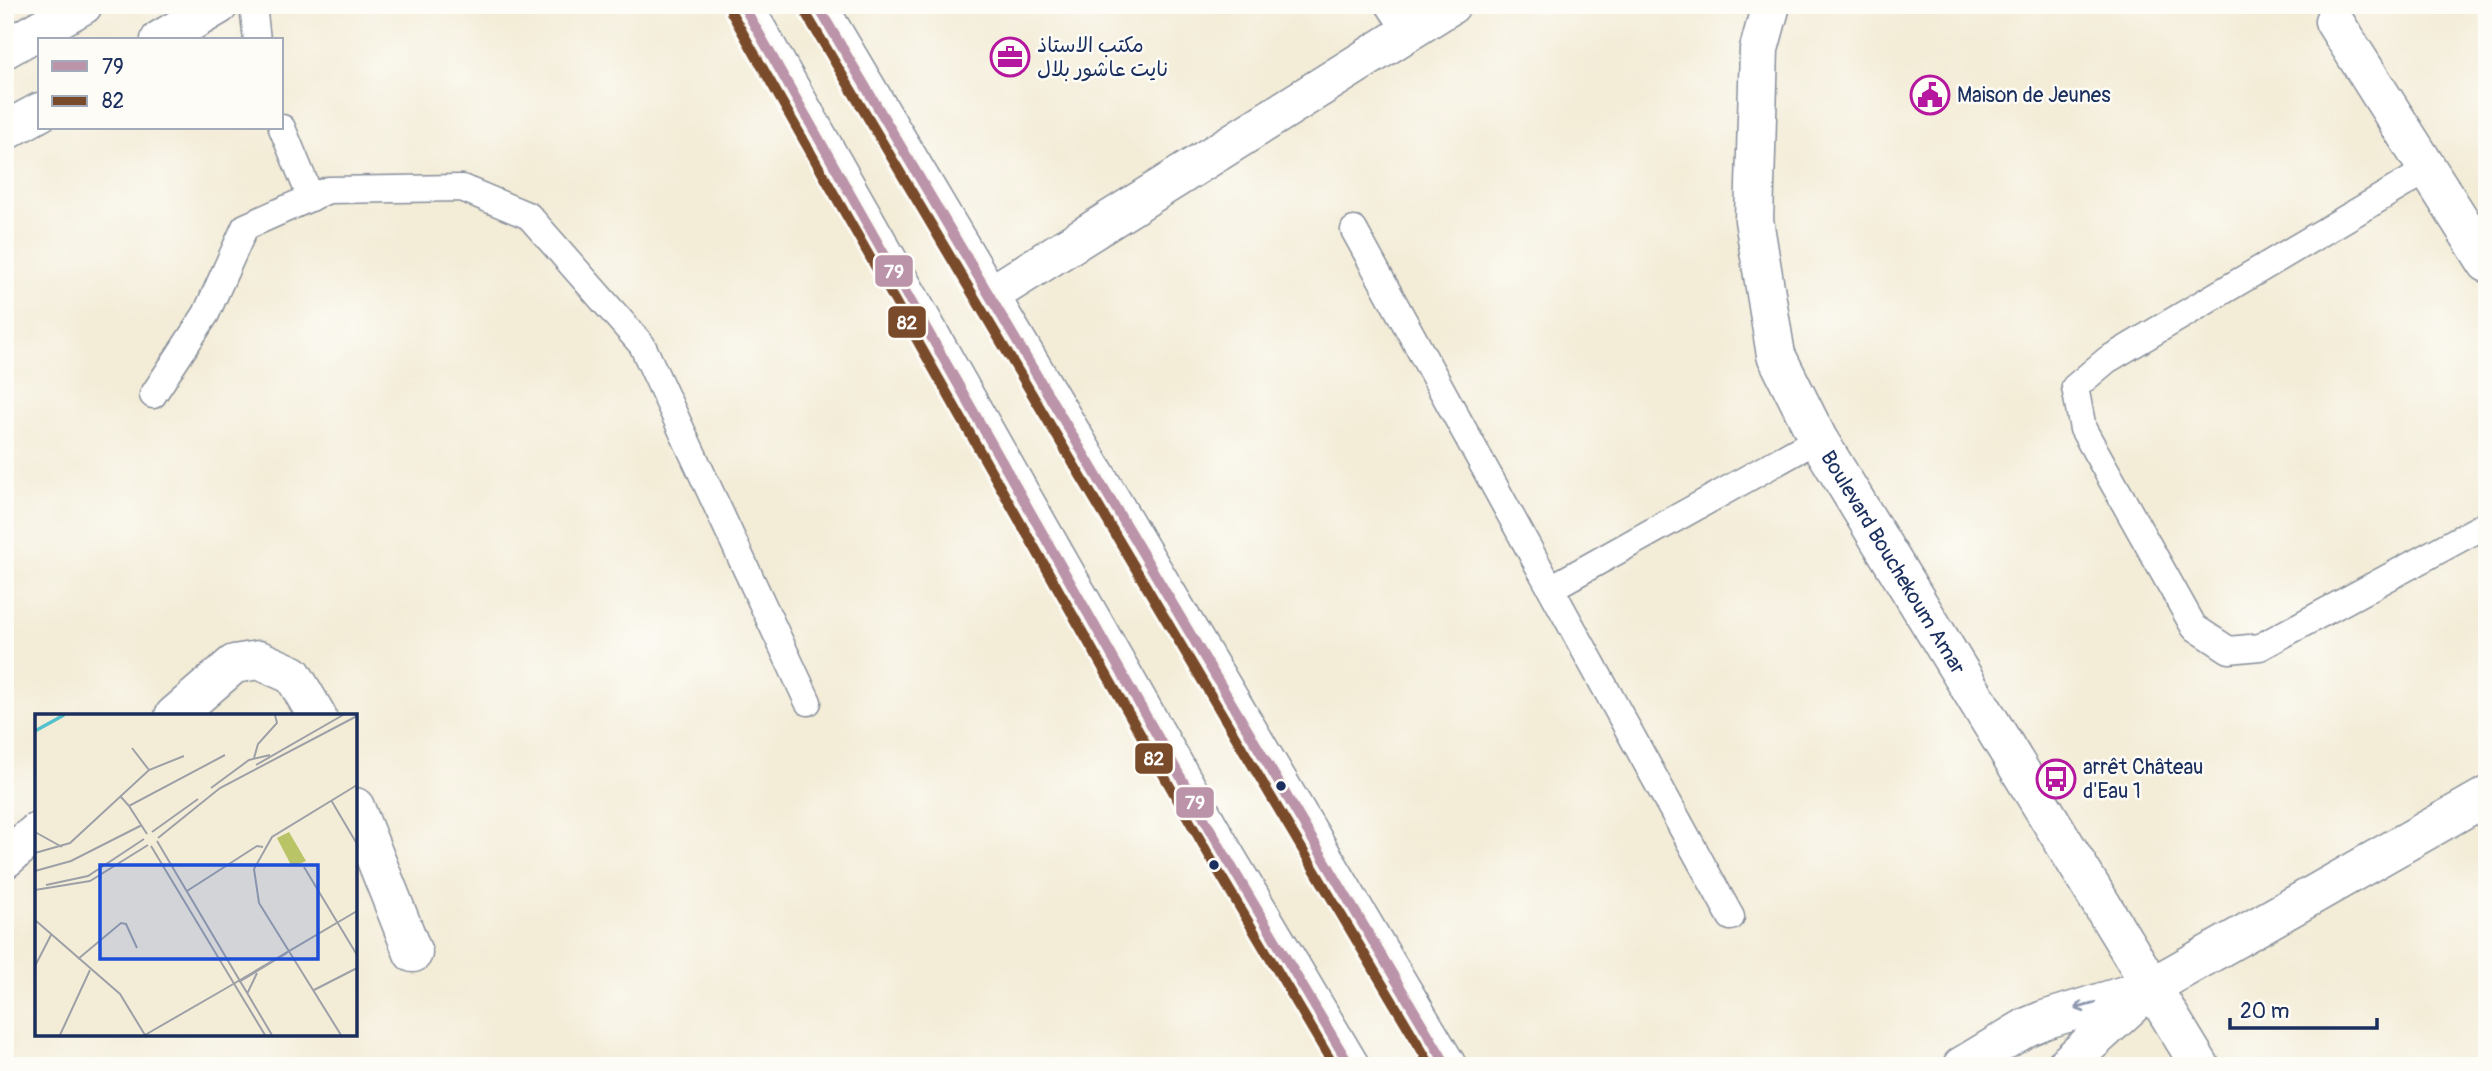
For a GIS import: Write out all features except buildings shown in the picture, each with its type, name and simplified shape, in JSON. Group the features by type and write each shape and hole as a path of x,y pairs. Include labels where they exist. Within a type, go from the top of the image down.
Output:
{"street":[{"path":"5,49 83,5"},
{"path":"163,38 219,5"},
{"path":"744,5 1226,857 1350,1066"},
{"path":"817,5 1447,1066"},
{"path":"989,296 1398,19 1451,5"},
{"name":"Boulevard Bouchekoum Amar","path":"1771,5 1759,49 1754,220 1776,355 1818,439 2200,1066"},
{"path":"2334,21 2487,263"},
{"path":"5,131 38,113"},
{"path":"176,714 234,664 258,660 293,675 316,714"},
{"path":"1962,1066 2027,1027 2151,987 2487,796"},
{"path":"357,812 413,953"},
{"path":"5,859 35,834"},
{"path":"2065,1066 2151,987"}],"lane":[{"path":"253,5 257,38"},
{"path":"283,130 311,198"},
{"path":"2429,169 2107,360 2075,387 2083,429 2194,627 2229,650 2260,647 2487,524"},
{"path":"153,395 206,314 245,227 328,190 462,188 529,216 642,345 808,702"},
{"path":"1353,230 1731,917"},
{"path":"1551,588 1818,439"}],"transit line":[{"name":"79","path":"743,5 1226,857 1350,1066"},
{"name":"79","path":"817,5 1447,1066"},
{"name":"82","path":"731,12 1214,864 1334,1066"},
{"name":"82","path":"805,12 1431,1066"}],"place":[{"name":"مكتب الاستاذ نايت عاشور بلال","path":"1010,57"},
{"name":"Maison de Jeunes","path":"1930,95"},
{"name":"arrêt Château d'Eau 1","path":"2056,779"}]}
